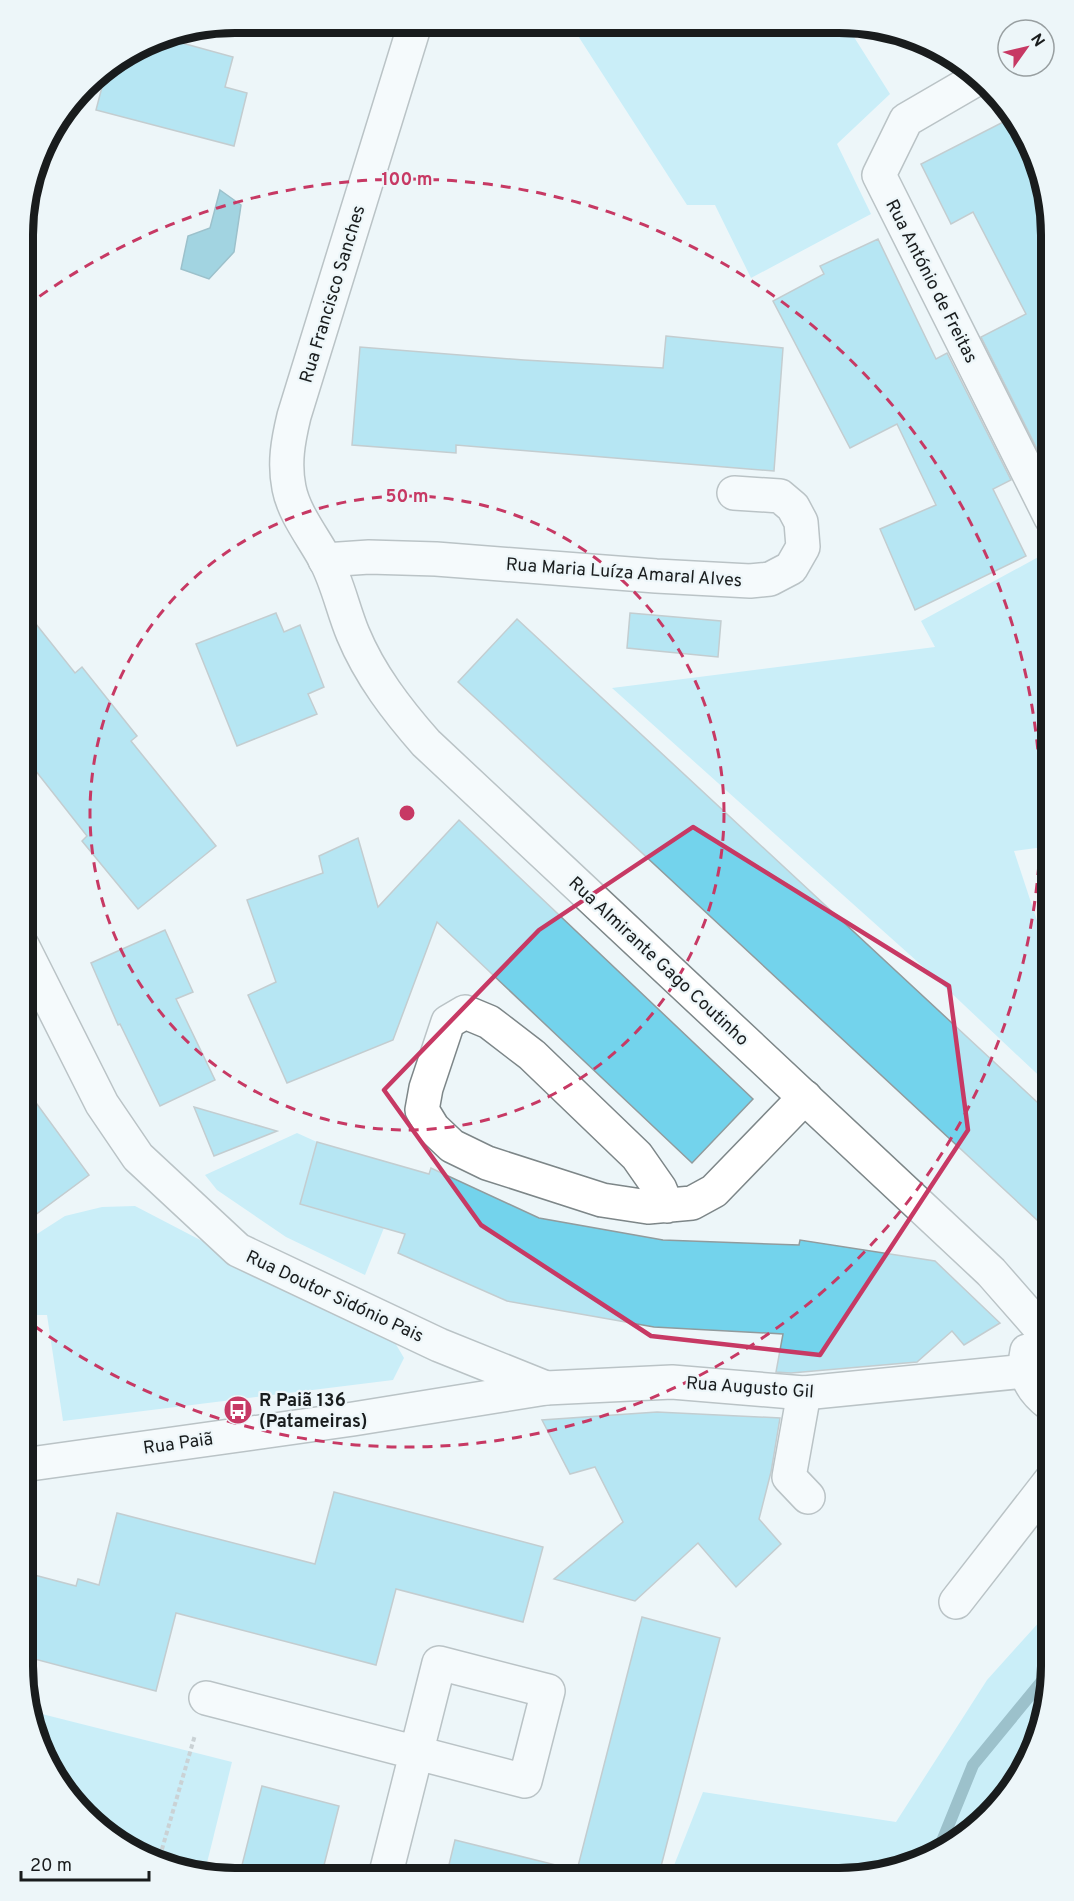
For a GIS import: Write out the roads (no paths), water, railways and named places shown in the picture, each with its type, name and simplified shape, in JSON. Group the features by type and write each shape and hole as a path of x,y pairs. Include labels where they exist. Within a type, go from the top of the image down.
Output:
{"street":[{"name":"Rua Francisco Sanches","path":"326,560 299,515 289,491 286,446 412,33"},
{"name":"Rua António de Freitas","path":"971,82 906,120 879,176 1041,498"},
{"name":"Rua Maria Luíza Amaral Alves","path":"326,560 369,557 436,559 750,581 771,579 791,568 803,546 801,522 793,507 780,496 734,493"},
{"name":"Rua Almirante Gago Coutinho","path":"326,560 354,637 373,673 397,711 426,743 1041,1320"},
{"name":"Rua Doutor Sidónio Pais","path":"33,967 102,1104 138,1157 238,1250 439,1345 546,1388"},
{"path":"667,1206 660,1189 637,1156 532,1055 489,1022 465,1012 448,1022 426,1089 423,1110 433,1128 452,1146 487,1163 602,1200 648,1207 667,1206 692,1203 714,1191 805,1097"},
{"path":"1041,1331 1028,1348 1025,1359 1030,1385 1041,1398"},
{"name":"Rua Augusto Gil","path":"546,1388 672,1382 804,1394 1026,1371"},
{"name":"Rua Paiã","path":"33,1464 353,1419 546,1388"},
{"path":"804,1394 789,1477 808,1497"},
{"path":"956,1602 1041,1493"},
{"path":"206,1698 416,1754 387,1868"}],"waterway":[{"path":"943,1839 973,1765 1041,1683"}],"place":[{"name":"R Paiã 136 (Patameiras)","path":"238,1410"}]}
